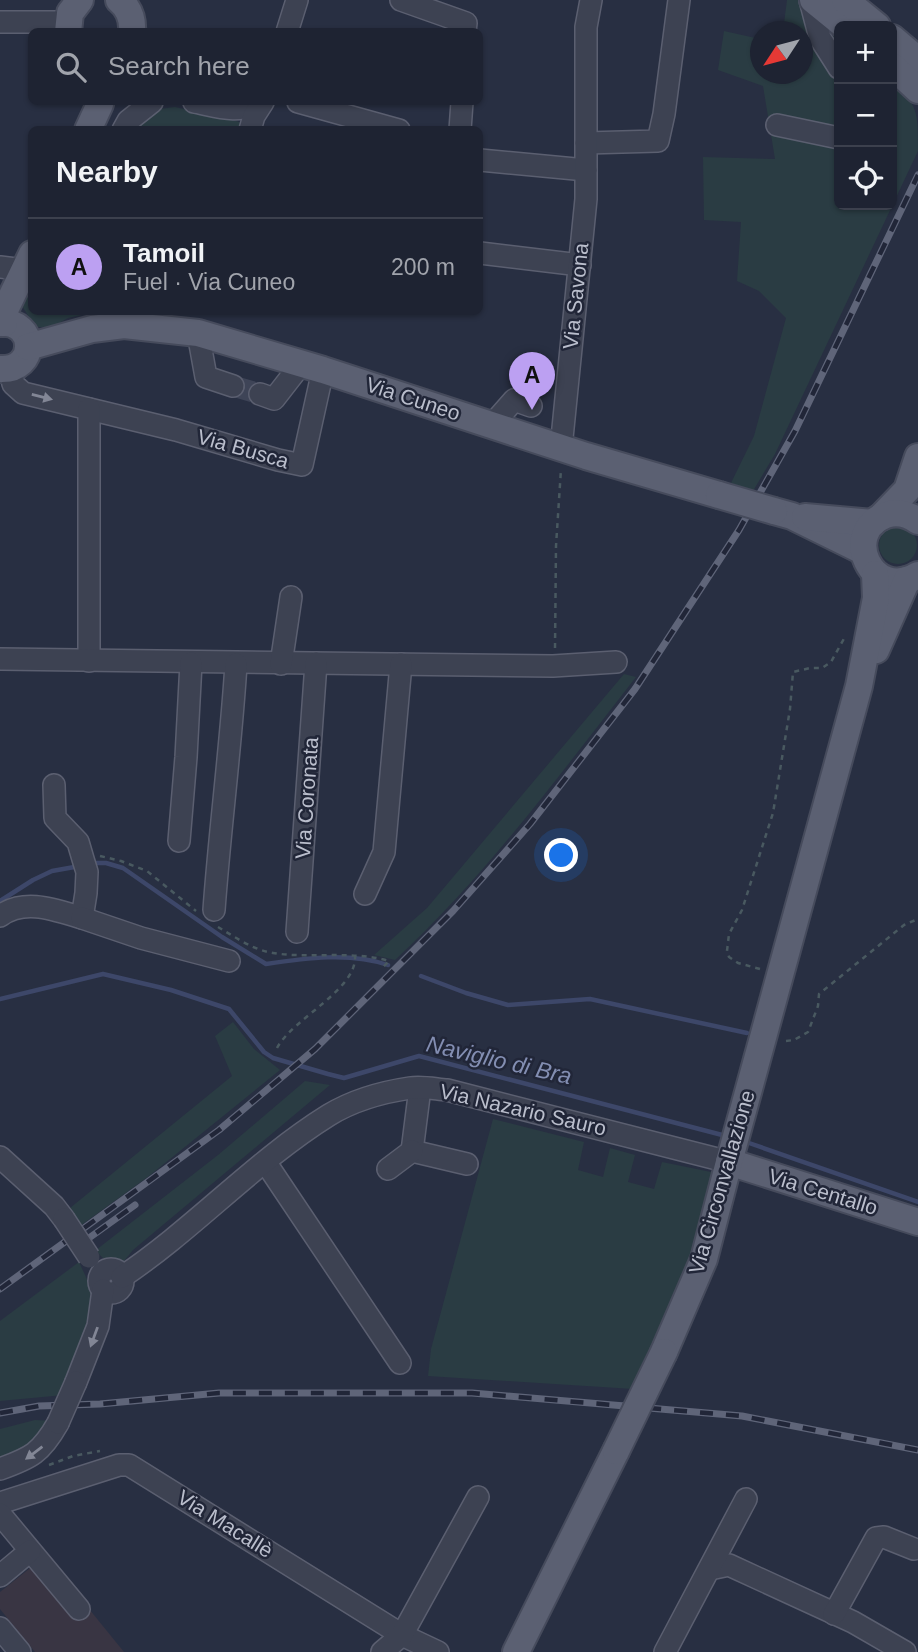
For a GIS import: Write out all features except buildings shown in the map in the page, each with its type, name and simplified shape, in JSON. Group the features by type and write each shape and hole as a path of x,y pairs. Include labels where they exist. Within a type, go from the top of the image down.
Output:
{"main road":[{"path":"812,0 839,21"},
{"path":"845,0 871,21"},
{"path":"90,126 100,105"},
{"path":"5,369 23,361 29,346 24,332 18,326 2,323 22,265"},
{"name":"Via Cuneo","path":"29,346 92,329 124,325 198,334 313,367 555,446 783,514"},
{"path":"877,520 907,490 918,457"},
{"path":"783,514 877,520 892,513 904,514 918,521"},
{"path":"783,514 869,562 885,579 896,582 913,578"},
{"name":"Via Circonvallazione","path":"516,1652 664,1352 704,1259 859,686 876,598 864,541 877,520"},
{"name":"Via Circonvallazione","path":"859,686 913,578"},
{"name":"Via Centallo","path":"729,1162 918,1222"}],"street":[{"path":"288,28 297,0"},
{"path":"401,0 466,23 465,28"},
{"name":"Via Savona","path":"555,446 580,265 586,170 586,27 591,0"},
{"path":"586,143 658,141 679,0"},
{"path":"812,0 820,38 834,60"},
{"path":"0,23 72,18"},
{"path":"125,126 148,105"},
{"path":"210,105 232,109 255,105"},
{"path":"251,126 260,105"},
{"path":"309,105 385,126"},
{"path":"460,126 462,105"},
{"path":"777,125 834,137"},
{"path":"483,160 586,170"},
{"path":"483,253 580,265"},
{"path":"198,334 206,377 233,386"},
{"path":"260,394 274,399 313,367"},
{"name":"Via Busca","path":"5,369 13,384 23,393 176,430 302,465 313,367"},
{"path":"492,425 514,400 551,412 555,446"},
{"path":"89,409 89,661"},
{"path":"281,664 291,597"},
{"path":"0,659 553,666 616,662"},
{"path":"179,841 191,663"},
{"name":"Via Coronata","path":"297,932 316,663"},
{"path":"208,915 230,747 236,664"},
{"path":"365,894 384,852 401,664"},
{"path":"54,785 55,818 78,842 85,866 86,893 82,918"},
{"path":"0,916 10,909 43,906 141,938 229,961"},
{"path":"388,1168 412,1150 420,1087"},
{"name":"Via Nazario Sauro","path":"104,1274 151,1257 331,1114 374,1096 420,1087 460,1093 729,1162"},
{"path":"412,1150 467,1164"},
{"path":"0,1157 54,1206 104,1274 98,1326 58,1423 44,1445 30,1458 0,1469"},
{"path":"266,1163 400,1363"},
{"path":"0,1503 119,1465"},
{"name":"Via Macallè","path":"119,1465 129,1465 151,1477 402,1635 438,1652"},
{"path":"382,1652 402,1635 478,1497"},
{"path":"665,1652 746,1499"},
{"path":"3,1524 30,1551 79,1609"},
{"path":"834,1614 876,1538 891,1539 914,1549"},
{"path":"0,1576 30,1551"},
{"path":"710,1569 729,1565 834,1614 905,1652"},
{"path":"0,1628 20,1652"}],"path":[{"path":"553,666 556,622 555,446"},
{"path":"781,975 738,963 729,957 729,934 743,910 773,813 790,709 793,672 822,668 831,662 849,629"},
{"path":"85,866 100,856 121,860 147,871 255,948 272,953 377,957 389,961 381,969"},
{"path":"786,1041 794,1040 808,1032 819,994 904,925 918,919"},
{"path":"277,1048 305,1016 347,981 355,966 355,956"},
{"path":"40,1469 72,1456 98,1451 108,1454 119,1465"}],"shaded area":[{"path":"787,0 803,0 834,28 834,210 890,210 775,454 753,491 731,483 754,436 786,318 759,291 737,281 741,222 704,220 703,157 775,159 763,86 757,84 813,84 813,21 784,21"},
{"path":"724,31 750,37 750,81 718,70"},
{"path":"897,85 915,110 918,151 897,195"},
{"path":"175,107 242,123 240,126 136,126 145,111"},
{"path":"28,291 28,315 82,315 68,318 52,327 35,327 21,304"},
{"path":"898,526 911,532 917,545 911,558 898,564 885,558 879,545 885,532"},
{"path":"624,674 636,677 521,823 460,894 395,960 374,955 427,908"},
{"path":"233,1022 254,1049 280,1070 149,1176 80,1226 70,1208 232,1076 215,1036"},
{"path":"305,1081 330,1085 133,1250 124,1261 108,1260 99,1254 96,1250 218,1155"},
{"path":"493,1119 584,1142 578,1170 603,1177 610,1148 635,1155 628,1182 654,1189 662,1162 716,1173 692,1267 633,1389 428,1376 431,1349"},
{"path":"79,1262 92,1290 92,1318 64,1395 0,1401 0,1321"},
{"path":"35,1420 54,1421 35,1450 0,1460 0,1429"},
{"path":"34,1565 85,1604 124,1652 35,1652 0,1609 0,1592"}],"waterway":[{"path":"92,863 106,863 123,868 222,937 266,964 343,957 388,965"},
{"path":"0,901 52,871 80,866"},
{"name":"Naviglio di Bra","path":"0,999 103,974 171,990 229,1009 264,1052 273,1058 328,1074 344,1078 419,1056 726,1136"},
{"path":"421,976 508,1005 590,999 747,1033"},
{"name":"Naviglio di Bra","path":"749,1143 918,1202"}],"tunnel":[{"path":"233,386 260,394"}],"railway":[{"path":"0,1289 219,1130 315,1049 453,911 530,824 635,689 739,530 795,431 918,175"},
{"path":"75,1248 135,1205"},
{"path":"0,1413 39,1406 100,1404 219,1393 472,1393 742,1416 918,1450"}],"place":[{"name":"Tamoil","path":"532,410"}]}
